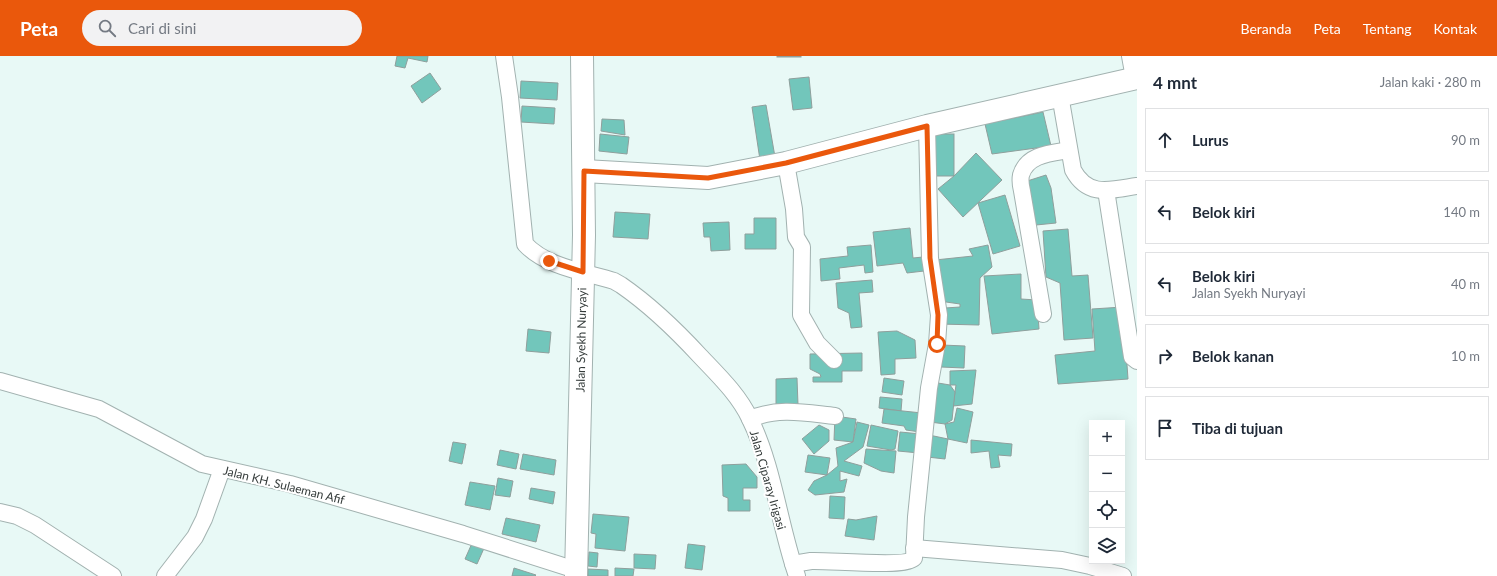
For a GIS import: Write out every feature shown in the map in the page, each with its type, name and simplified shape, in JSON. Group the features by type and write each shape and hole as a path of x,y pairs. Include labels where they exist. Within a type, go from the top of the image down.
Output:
{"street":[{"name":"Jalan Ciparay Irigasi","path":"504,56 510,97 525,244 540,256 583,268 621,285 676,329 726,382 762,415 766,465 799,566"},
{"name":"Jalan Syekh Nuryayi","path":"576,573 584,235 582,56"},
{"path":"584,171 708,178 786,163 927,126 1135,78 1130,56"},
{"path":"1060,95 1073,170 1082,182 1098,190 1137,186"},
{"path":"799,566 908,562 914,558 916,517 929,388 937,344 938,315 930,258 927,126"},
{"path":"1043,314 1022,191 1021,175 1028,163 1038,155 1069,150"},
{"path":"786,163 794,209 796,237 802,247 801,315 817,343 834,360"},
{"path":"1106,190 1132,357 1137,362"},
{"name":"Jalan KH. Sulaeman Afif","path":"0,381 99,409 202,464 290,484 463,534 576,573"},
{"path":"762,415 787,411 835,416"},
{"path":"166,576 195,536 204,519 222,469"},
{"path":"0,512 17,516 35,525 113,576"},
{"path":"914,548 1062,560 1090,566 1123,576"}],"building":[{"path":"397,56 428,56 427,62 408,58 405,68 395,66"},
{"path":"801,56 801,57 777,57"},
{"path":"430,73 441,89 422,103 411,86"},
{"path":"809,77 812,108 793,110 789,79"},
{"path":"521,81 558,83 557,100 520,98"},
{"path":"766,105 775,157 760,160 752,107"},
{"path":"522,106 555,108 554,124 521,122"},
{"path":"1043,112 1051,146 992,154 985,124"},
{"path":"602,119 624,120 625,135 601,131"},
{"path":"600,134 629,137 627,154 599,151"},
{"path":"932,134 954,134 954,176 932,176"},
{"path":"976,153 1002,180 963,217 938,189 954,176"},
{"path":"1046,175 1051,188 1056,223 1036,225 1021,183"},
{"path":"1005,195 1020,246 993,254 978,203"},
{"path":"615,212 650,214 648,239 613,237"},
{"path":"754,218 776,218 776,249 745,249 745,234 754,234"},
{"path":"729,222 730,250 711,251 710,237 704,237 703,223"},
{"path":"910,228 913,258 923,257 924,271 907,273 903,263 877,266 873,232"},
{"path":"1068,229 1072,276 1088,275 1093,338 1064,340 1060,283 1046,277 1043,231"},
{"path":"871,245 873,272 865,273 864,265 839,268 840,279 821,281 820,259 848,256 847,247"},
{"path":"988,245 992,267 980,278 979,325 939,324 945,308 960,307 960,304 939,301 935,260 973,256 969,249"},
{"path":"1021,274 1021,299 1037,300 1039,329 992,334 984,276"},
{"path":"872,280 873,292 859,293 862,327 851,328 849,313 838,308 836,283"},
{"path":"1123,307 1128,379 1058,384 1055,355 1095,351 1092,309"},
{"path":"528,329 551,332 549,353 526,351"},
{"path":"897,331 915,340 916,358 895,359 895,374 881,375 878,332"},
{"path":"942,345 965,346 964,368 941,367"},
{"path":"862,353 862,371 842,371 842,382 813,382 813,377 821,377 820,374 810,369 810,354"},
{"path":"976,370 972,404 953,406 956,385 950,385 950,371"},
{"path":"797,378 798,405 776,406 776,379"},
{"path":"884,378 904,381 902,395 882,392"},
{"path":"932,382 950,385 955,392 952,420 945,424 930,422"},
{"path":"880,397 902,399 901,411 879,408"},
{"path":"957,408 973,412 967,443 948,439 945,424 954,422"},
{"path":"884,409 922,413 920,432 906,430 904,426 882,423"},
{"path":"835,416 856,419 853,442 834,440"},
{"path":"857,422 869,425 863,447 844,461 862,466 859,476 840,471 840,481 847,479 844,492 815,495 808,490 814,481 827,475 838,466 836,448 853,442"},
{"path":"819,425 829,430 829,441 814,454 802,439"},
{"path":"871,425 898,431 895,449 891,450 867,446"},
{"path":"900,432 921,434 919,453 898,451"},
{"path":"929,435 948,439 945,459 927,457"},
{"path":"971,440 1012,444 1011,456 998,455 1000,467 991,468 989,451 971,453"},
{"path":"453,442 466,444 462,464 449,461"},
{"path":"866,449 896,451 894,473 881,471 864,463"},
{"path":"500,450 519,454 516,469 497,465"},
{"path":"523,454 556,460 554,475 520,469"},
{"path":"808,455 830,458 827,475 805,472"},
{"path":"746,464 757,477 757,488 743,488 743,500 750,500 750,511 728,511 728,498 723,496 722,465"},
{"path":"498,478 513,481 510,497 495,495"},
{"path":"470,482 495,486 490,510 465,505"},
{"path":"531,488 555,492 553,504 529,499"},
{"path":"830,496 845,497 844,519 829,518"},
{"path":"593,514 629,517 625,551 595,548 596,534 591,533"},
{"path":"877,516 874,540 845,536 848,519 856,520"},
{"path":"506,518 540,525 536,542 502,534"},
{"path":"473,541 485,546 477,564 465,559"},
{"path":"688,544 705,546 702,570 685,568"},
{"path":"589,552 598,553 597,567 588,566"},
{"path":"634,554 656,555 655,569 634,568"},
{"path":"514,568 536,575 512,576"},
{"path":"615,568 634,569 633,576 615,576"},
{"path":"588,569 608,570 608,576 588,576"}],"route":[{"path":"549,261 583,272 584,171 708,178 786,163 927,126 930,258 937,302 937,344"}]}
